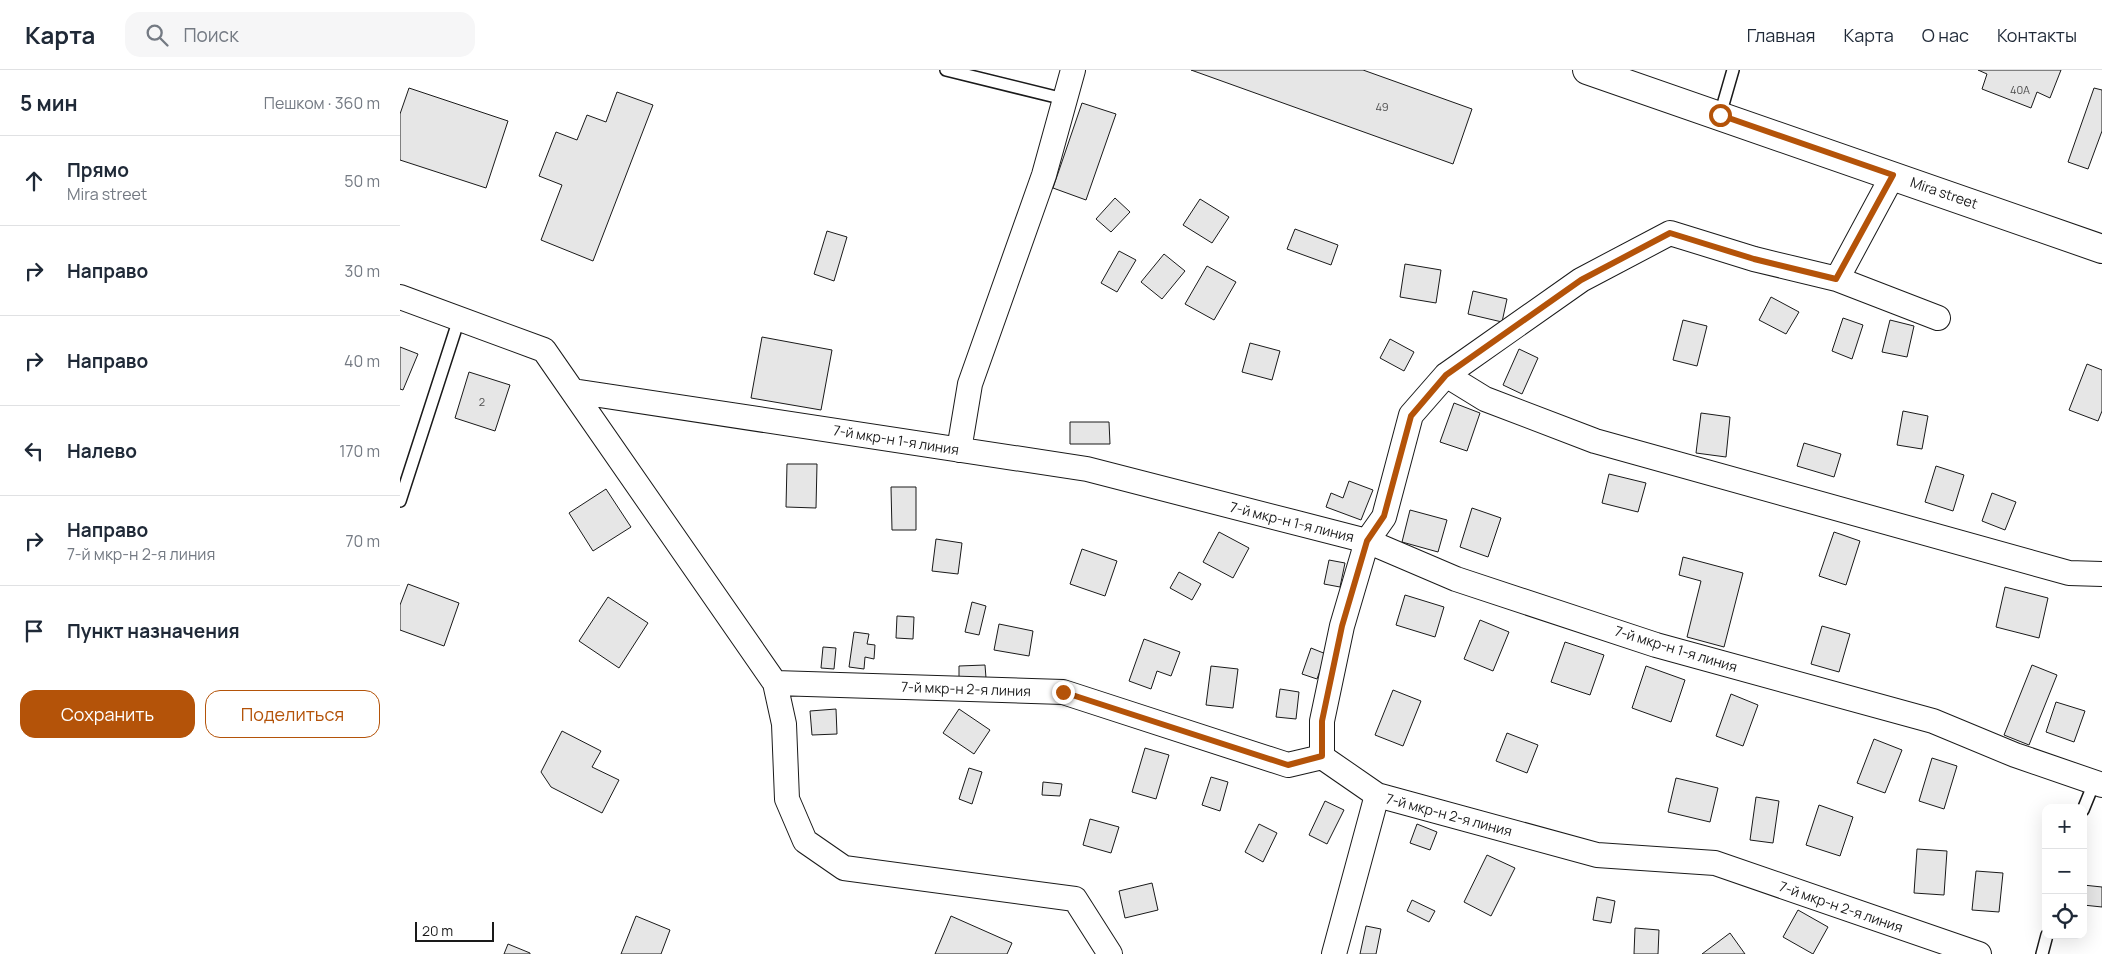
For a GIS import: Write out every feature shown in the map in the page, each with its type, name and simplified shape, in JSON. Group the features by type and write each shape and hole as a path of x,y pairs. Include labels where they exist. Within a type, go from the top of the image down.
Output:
{"street":[{"path":"959,450 970,384 1044,175 1073,70"},
{"name":"Mira street","path":"1587,70 2102,249"},
{"path":"1836,279 1893,175"},
{"path":"1322,756 1322,721 1342,626 1367,541 1384,516 1411,416 1446,375 1581,280 1670,233 1754,259 1836,279 1938,318"},
{"path":"400,297 544,350 775,682 784,724 787,799 805,841 844,868 1075,900 1108,953"},
{"path":"1446,375 1485,399 1595,442 2069,573 2102,574"},
{"name":"7-й мкр-н 1-я линия","path":"572,391 1087,469 1367,541 1456,579 1656,645 1933,721 2098,784"},
{"name":"7-й мкр-н 2-я линия","path":"775,682 1063,692 1288,765 1322,756 1377,795 1597,855 1715,863 1979,954"},
{"path":"1334,954 1377,795"}],"lane":[{"path":"946,70 1064,99"},
{"path":"1720,115 1733,70"},
{"path":"400,501 458,319"},
{"path":"2086,804 2098,784"},
{"path":"2042,954 2046,939"}],"building":[{"path":"1191,70 1363,70 1472,109 1453,164"},
{"path":"1978,70 2061,70 2050,98 2037,92 2031,108 1982,89 1987,74"},
{"path":"409,88 508,121 486,188 400,160 400,114"},
{"path":"2094,88 2102,90 2102,131 2088,169 2068,162"},
{"path":"617,92 653,105 593,261 541,240 562,185 539,176 556,132 577,140 587,115 606,122"},
{"path":"1082,103 1116,114 1086,200 1053,188"},
{"path":"1115,198 1130,212 1111,232 1096,219"},
{"path":"1200,199 1229,217 1212,243 1183,225"},
{"path":"1295,229 1338,245 1331,265 1287,249"},
{"path":"827,231 847,237 834,281 814,274"},
{"path":"1119,251 1136,260 1117,292 1101,283"},
{"path":"1164,254 1185,271 1162,299 1141,282"},
{"path":"1405,264 1441,270 1436,303 1400,297"},
{"path":"1207,266 1236,282 1214,320 1185,304"},
{"path":"1473,291 1507,299 1502,322 1468,314"},
{"path":"1771,297 1799,312 1786,334 1759,320"},
{"path":"1843,318 1863,325 1852,359 1832,351"},
{"path":"1683,320 1707,326 1697,366 1673,360"},
{"path":"1890,320 1914,326 1907,357 1882,352"},
{"path":"762,337 832,350 821,410 751,398"},
{"path":"1390,339 1414,352 1404,371 1380,358"},
{"path":"1250,343 1280,351 1272,380 1242,372"},
{"path":"400,347 418,354 403,390 400,389"},
{"path":"1519,349 1538,358 1522,394 1503,385"},
{"path":"2087,364 2102,370 2102,411 2098,421 2069,410"},
{"path":"469,372 510,385 495,431 455,418"},
{"path":"1454,403 1480,413 1467,451 1440,442"},
{"path":"1903,411 1928,416 1922,449 1897,445"},
{"path":"1701,413 1730,417 1726,457 1696,453"},
{"path":"1070,422 1109,422 1110,444 1070,444"},
{"path":"1804,443 1841,454 1834,477 1797,466"},
{"path":"787,464 817,464 816,508 786,507"},
{"path":"1936,466 1964,475 1953,511 1925,502"},
{"path":"1609,474 1646,483 1638,512 1602,503"},
{"path":"1349,481 1373,490 1361,520 1326,507 1331,493 1343,498"},
{"path":"891,487 916,487 916,530 892,530"},
{"path":"606,489 631,527 593,551 569,513"},
{"path":"1992,493 2016,502 2005,530 1982,521"},
{"path":"1472,508 1501,518 1488,557 1460,547"},
{"path":"1410,510 1447,520 1438,552 1402,542"},
{"path":"1219,532 1249,548 1233,578 1203,562"},
{"path":"1834,532 1860,541 1846,585 1819,576"},
{"path":"936,539 962,543 958,574 932,571"},
{"path":"1082,549 1117,561 1105,596 1070,584"},
{"path":"1683,557 1743,573 1724,647 1687,637 1701,581 1679,575"},
{"path":"1329,560 1345,563 1340,587 1324,584"},
{"path":"1179,572 1201,584 1192,600 1170,588"},
{"path":"408,584 459,603 444,646 400,630 400,605"},
{"path":"2005,587 2048,598 2039,638 1996,627"},
{"path":"1405,595 1444,607 1435,637 1396,625"},
{"path":"608,597 648,623 619,668 579,641"},
{"path":"972,602 986,606 979,635 965,632"},
{"path":"897,616 914,617 913,639 896,638"},
{"path":"1480,620 1509,632 1493,671 1464,659"},
{"path":"999,624 1033,631 1029,656 994,650"},
{"path":"1822,626 1850,634 1839,672 1811,664"},
{"path":"854,632 869,634 867,644 875,645 874,659 865,657 864,669 849,667"},
{"path":"1144,639 1180,652 1171,676 1157,671 1151,689 1129,681"},
{"path":"1565,642 1604,655 1590,695 1551,682"},
{"path":"823,647 836,648 834,669 821,668"},
{"path":"1311,648 1326,654 1317,679 1302,674"},
{"path":"985,665 986,678 959,679 959,666"},
{"path":"2032,665 2057,675 2029,745 2004,735"},
{"path":"1211,666 1238,669 1233,708 1206,705"},
{"path":"1646,666 1685,680 1671,722 1632,708"},
{"path":"1280,689 1299,692 1296,719 1276,717"},
{"path":"1393,690 1421,701 1403,746 1375,735"},
{"path":"1731,694 1758,705 1743,746 1716,736"},
{"path":"2056,702 2085,711 2074,742 2046,732"},
{"path":"836,709 837,734 812,735 810,711"},
{"path":"959,709 990,730 974,754 943,733"},
{"path":"562,731 601,751 592,767 619,780 602,813 551,787 541,772"},
{"path":"1507,733 1538,745 1527,773 1496,761"},
{"path":"1874,739 1902,750 1885,793 1857,783"},
{"path":"1145,748 1169,755 1156,799 1132,792"},
{"path":"1932,758 1957,766 1944,809 1919,801"},
{"path":"969,768 982,772 972,804 959,799"},
{"path":"1211,777 1228,782 1220,811 1202,805"},
{"path":"1676,778 1718,788 1710,822 1668,812"},
{"path":"1043,782 1062,784 1060,796 1042,795"},
{"path":"1756,797 1779,801 1773,843 1750,840"},
{"path":"1325,801 1344,810 1327,844 1309,835"},
{"path":"1819,805 1853,817 1840,856 1806,845"},
{"path":"1090,819 1119,827 1111,853 1083,845"},
{"path":"1259,824 1277,833 1263,862 1245,852"},
{"path":"1417,824 1437,832 1430,850 1410,843"},
{"path":"1917,849 1947,851 1944,895 1914,893"},
{"path":"1487,855 1515,868 1491,916 1464,902"},
{"path":"1976,871 2003,873 1999,912 1972,910"},
{"path":"1152,883 1158,910 1125,918 1119,891"},
{"path":"2087,885 2102,887 2102,907 2087,905"},
{"path":"1597,897 1615,901 1611,923 1593,920"},
{"path":"1412,900 1435,911 1429,922 1407,911"},
{"path":"1798,910 1828,927 1813,954 1783,937"},
{"path":"636,916 670,930 661,954 621,954"},
{"path":"951,916 1012,943 1007,954 935,954"},
{"path":"1366,926 1381,929 1376,954 1360,954"},
{"path":"1635,928 1659,930 1658,954 1634,954"},
{"path":"1730,933 1745,954 1702,954"},
{"path":"508,944 530,953 530,954 504,954"}],"route":[{"path":"1063,692 1288,765 1322,756 1322,721 1342,626 1367,541 1384,516 1411,416 1446,375 1496,342 1581,280 1670,233 1754,259 1836,279 1893,175 1720,115"}]}
